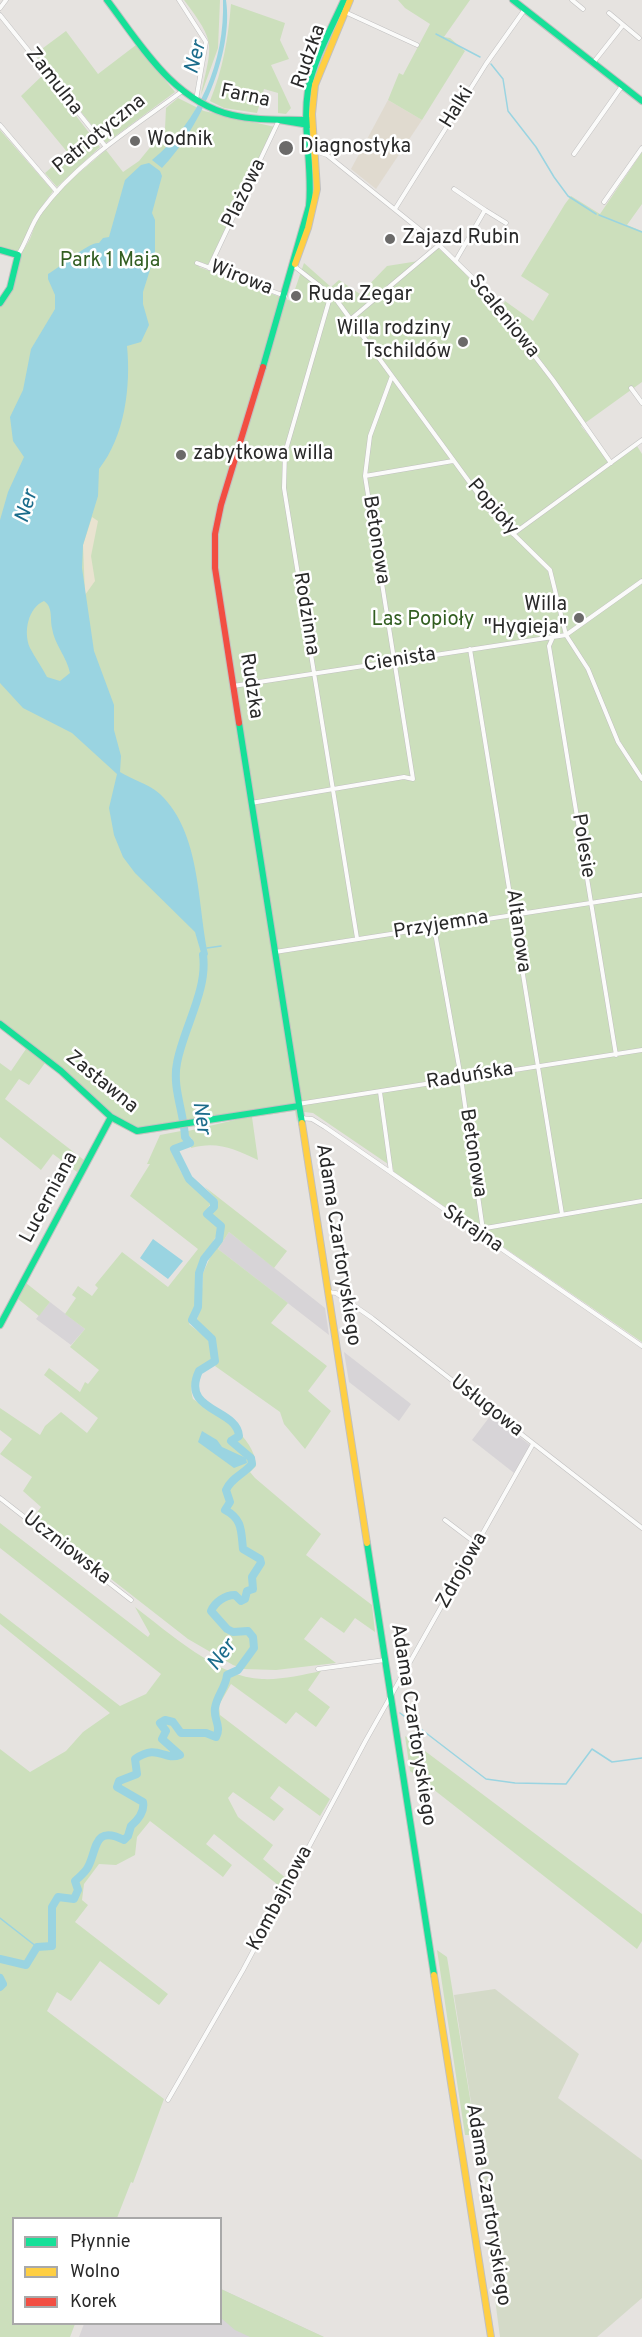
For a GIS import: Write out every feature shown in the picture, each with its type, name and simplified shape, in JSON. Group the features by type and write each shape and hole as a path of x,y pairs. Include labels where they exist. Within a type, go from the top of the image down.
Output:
{"street":[{"name":"Farna","path":"107,0 181,92 208,106 234,115 310,122"},
{"path":"178,0 206,42 197,100"},
{"name":"Rudzka","path":"300,1118 216,575 215,534 222,499 294,266 312,188 310,122 312,74 344,0"},
{"name":"Rudzka","path":"294,266 299,258 315,198 315,151 310,122 317,76 350,0"},
{"path":"513,0 641,99"},
{"path":"572,0 583,9"},
{"path":"0,8 3,1"},
{"name":"Halki","path":"395,209 486,63 525,9"},
{"path":"344,12 417,45"},
{"path":"609,13 639,38"},
{"name":"Zamulna","path":"0,15 106,147"},
{"path":"593,63 623,25"},
{"path":"574,154 622,86"},
{"name":"Patriotyczna","path":"0,303 10,288 18,255 38,214 57,192 106,147 181,92"},
{"name":"Plażowa","path":"209,268 279,120"},
{"path":"0,125 57,192"},
{"path":"604,202 642,148"},
{"name":"Scaleniowa","path":"315,151 326,154 395,209 456,260 481,286 545,370 611,463"},
{"path":"453,189 506,223"},
{"path":"456,260 485,210"},
{"path":"351,319 439,245"},
{"path":"0,250 18,255"},
{"name":"Wirowa","path":"197,263 285,296"},
{"name":"Popioły","path":"294,266 331,294 492,513 550,570 566,635 588,669 618,742 642,779"},
{"name":"Rodzinna","path":"331,294 285,453 284,488 357,938"},
{"name":"Betonowa","path":"333,789 404,777 413,779 365,476 370,436 392,376"},
{"path":"631,388 642,404"},
{"path":"513,534 642,440"},
{"path":"365,476 453,461"},
{"path":"566,635 642,581"},
{"name":"Cienista","path":"233,686 566,635"},
{"name":"Polesie","path":"553,637 549,646 616,1055"},
{"name":"Altanowa","path":"470,649 515,914 562,1214"},
{"path":"251,803 333,789"},
{"name":"Przyjemna","path":"275,952 642,895"},
{"name":"Betonowa","path":"434,927 461,1078 484,1238"},
{"name":"Zastawna","path":"0,1024 61,1071 111,1117 141,1132 298,1105"},
{"name":"Raduńska","path":"298,1105 642,1050"},
{"path":"380,1092 391,1173"},
{"name":"Lucerniana","path":"0,1325 111,1117"},
{"name":"Skrajna","path":"300,1118 312,1119 325,1127 642,1346"},
{"name":"Adama Czartoryskiego","path":"300,1118 491,2337"},
{"path":"473,1230 484,1226 642,1201"},
{"name":"Usługowa","path":"328,1292 336,1293 372,1318 642,1528"},
{"name":"Zdrojowa","path":"391,1697 534,1444"},
{"name":"Uczniowska","path":"0,1498 131,1600"},
{"path":"445,1520 478,1545"},
{"path":"318,1669 385,1660"},
{"name":"Kombajnowa","path":"168,2100 243,1970 391,1697"}],"shaded area":[{"path":"388,100 422,120 376,189 351,169"},
{"path":"229,1232 325,1308 329,1335 218,1249"},
{"path":"50,1302 85,1329 71,1345 36,1319"},
{"path":"344,1352 411,1404 399,1421 349,1382"},
{"path":"491,1415 530,1445 514,1473 472,1440"},
{"path":"222,2289 324,2337 79,2337 84,2325 222,2325"}],"green space":[{"path":"184,0 220,0 218,48 201,95 208,64 209,44 202,26"},
{"path":"398,0 470,0 444,37 450,38 465,51 422,120 388,100 399,73 403,75 430,24 405,8"},
{"path":"231,4 285,23 280,40 289,59 271,65 291,108 286,114 278,113 278,93 264,89 257,113 224,108 210,101 224,54"},
{"path":"66,31 98,74 136,45 175,92 106,143 35,54"},
{"path":"44,74 100,147 57,187 45,173 68,153 21,96"},
{"path":"178,98 204,111 275,127 208,265 201,262 199,267 291,301 304,263 331,287 339,280 360,294 387,266 425,260 438,248 458,265 499,314 505,301 533,321 549,294 521,276 565,204 571,196 600,214 642,152 642,204 627,225 642,231 642,382 581,426 612,464 637,446 642,454 642,1342 394,1172 392,1164 388,1164 313,1113 304,1112 304,1116 297,1111 297,1122 295,1111 252,1117 258,1160 218,1146 191,1148 192,1139 188,1131 239,1119 137,1135 113,1123 81,1090 45,1063 29,1085 19,1079 5,1099 84,1160 77,1172 53,1154 41,1170 0,1137 0,1063 11,1071 26,1049 0,1028 0,307 9,295 21,254 30,239 38,217 60,189 106,150 123,172 139,161 165,129 166,108"},
{"path":"0,130 53,191 33,219 24,244 16,252 0,247"},
{"path":"181,1131 185,1143 173,1146 171,1150 181,1172 211,1203 204,1214 217,1226 217,1235 202,1259 197,1274 196,1306 189,1324 209,1340 212,1359 195,1376 192,1386 193,1399 223,1419 242,1436 254,1455 256,1466 250,1472 321,1534 306,1555 372,1605 375,1632 355,1618 344,1633 321,1617 304,1639 336,1663 276,1670 244,1669 188,1639 33,1518 41,1507 23,1491 32,1477 0,1454 12,1439 0,1430 0,1408 40,1435 45,1426 61,1412 87,1433 98,1418 44,1375 49,1368 80,1392 85,1382 88,1384 99,1370 70,1347 85,1329 65,1314 76,1298 72,1295 78,1286 92,1296 98,1288 95,1285 122,1252 168,1287 198,1249 130,1196 150,1164 147,1164 160,1135"},
{"path":"205,1187 287,1251 274,1268 229,1232 218,1249 288,1303 271,1323 327,1366 308,1391 331,1411 305,1449 284,1424 280,1412 215,1366 218,1360 215,1337 196,1322 201,1307 203,1273 212,1253 222,1240 224,1225 211,1215 218,1201"},
{"path":"26,1283 50,1302 39,1316 18,1299"},
{"path":"0,1523 148,1637 150,1634 135,1607 178,1641 229,1671 246,1677 269,1679 321,1671 308,1690 330,1707 316,1727 296,1712 286,1724 231,1684 219,1705 220,1715 330,1799 320,1816 279,1786 270,1798 284,1809 274,1821 233,1792 228,1798 238,1817 273,1845 263,1859 287,1879 283,1889 214,1834 206,1844 232,1865 223,1877 150,1821 137,1837 135,1855 116,1865 99,1864 84,1884 82,1900 88,1905 75,1922 168,1994 159,2005 100,1961 71,2001 57,1992 47,2011 164,2099 133,2183 131,2182 117,2217 12,2217 12,2325 75,2325 70,2337 0,2337 0,1749 30,1772 66,1751 83,1732 110,1713 0,1624 0,1613 120,1706 146,1694 161,1674 0,1548"},
{"path":"405,1736 642,1914 642,1941 637,1949 410,1771"},
{"path":"437,1950 447,1957 476,2135 465,2135"},
{"path":"495,1989 579,2054 558,2098 642,2160 642,2298 597,2337 500,2337 488,2246 492,2234 454,1995"},
{"path":"222,2289 324,2337 250,2337 235,2330 222,2319"}],"sand":[{"path":"92,517 98,521 91,556 95,581 85,595 83,545"}],"water":[{"path":"223,0 226,0 227,21 225,44 211,90 189,133 162,168 152,160 184,127 196,109 214,68 219,46"},
{"path":"149,163 160,171 162,176 152,213 155,220 155,254 143,292 143,304 149,325 141,342 127,346 128,377 124,410 115,441 99,469 98,496 83,545 82,568 94,651 114,705 114,730 121,756 120,772 160,794 173,810 183,828 190,848 199,891 208,954 204,963 195,932 135,873 123,857 114,835 109,808 117,774 72,733 23,708 0,683 0,520 8,492 24,457 13,441 10,417 23,390 31,349 55,309 55,295 48,274 82,250 109,237 125,180 141,165","holes":["44,601 47,603 53,634 70,673 60,681 47,677 28,642 28,621 39,604"]},
{"path":"153,1239 183,1261 168,1279 140,1258"},
{"path":"202,1431 217,1440 222,1447 246,1458 247,1463 234,1468 198,1442"}],"waterway":[{"path":"436,34 480,57"},
{"path":"491,64 503,79 508,111 536,147 554,177 568,196 596,214"},
{"path":"599,215 642,232"},
{"path":"207,948 221,946"},
{"name":"Ner","path":"0,1959 26,1965 37,1947 52,1946 52,1907 58,1897 74,1899 78,1890 75,1881 88,1867 101,1837 107,1835 124,1840 142,1812 143,1802 117,1787 119,1781 137,1774 135,1759 143,1754 155,1752 169,1756 180,1755 162,1739 166,1731 160,1723 165,1720 173,1722 181,1733 206,1733 216,1737 218,1729 215,1708 227,1675 238,1670 254,1648 253,1637 248,1631 233,1632 227,1629 211,1611 218,1602 228,1596 235,1595 241,1601 245,1599 247,1591 253,1589 252,1577 261,1563 260,1559 243,1549 238,1522 225,1510 230,1502 226,1490 231,1482 252,1464 251,1458 231,1441 239,1436 236,1427 203,1402 197,1395 195,1384 199,1371 215,1361 212,1339 192,1320 198,1307 199,1273 204,1259 219,1240 221,1226 207,1214 214,1207 214,1202 189,1179 174,1149 190,1143 185,1137 176,1072 180,1050 199,996 204,968 203,955"},
{"path":"400,1713 486,1779 515,1783 566,1784 592,1749 612,1762 642,1758"},
{"path":"0,1918 37,1947"},
{"name":"Ner","path":"0,1978 3,1984 0,1987"}],"traffic: fast":[{"path":"107,0 160,69 192,97 211,108 241,117 310,120"},
{"path":"263,367 309,206 310,177 306,119 308,90 319,56 344,0"},
{"path":"513,0 642,101"},
{"path":"279,120 309,125"},
{"path":"0,250 18,255 10,288 0,303"},
{"path":"239,723 302,1123"},
{"path":"0,1024 61,1071 111,1117 137,1131 299,1106"},
{"path":"0,1325 111,1117"},
{"path":"367,1543 434,1975"}],"traffic: slow":[{"path":"295,264 308,228 317,189 312,114 315,85 350,0"},
{"path":"302,1123 367,1543"},
{"path":"434,1975 491,2337"}],"traffic: jam":[{"path":"239,723 215,568 215,534 221,505 263,367"}],"place":[{"name":"Wodnik","path":"135,141"},
{"name":"Diagnostyka","path":"286,148"},
{"name":"Zajazd Rubin","path":"390,239"},
{"name":"Ruda Zegar","path":"296,296"},
{"name":"Willa rodziny Tschildów","path":"463,342"},
{"name":"zabytkowa willa","path":"181,455"},
{"name":"Willa \"Hygieja\"","path":"579,618"}],"park label":[{"name":"Park 1 Maja","path":"110,262"},
{"name":"Las Popioły","path":"423,621"}]}
